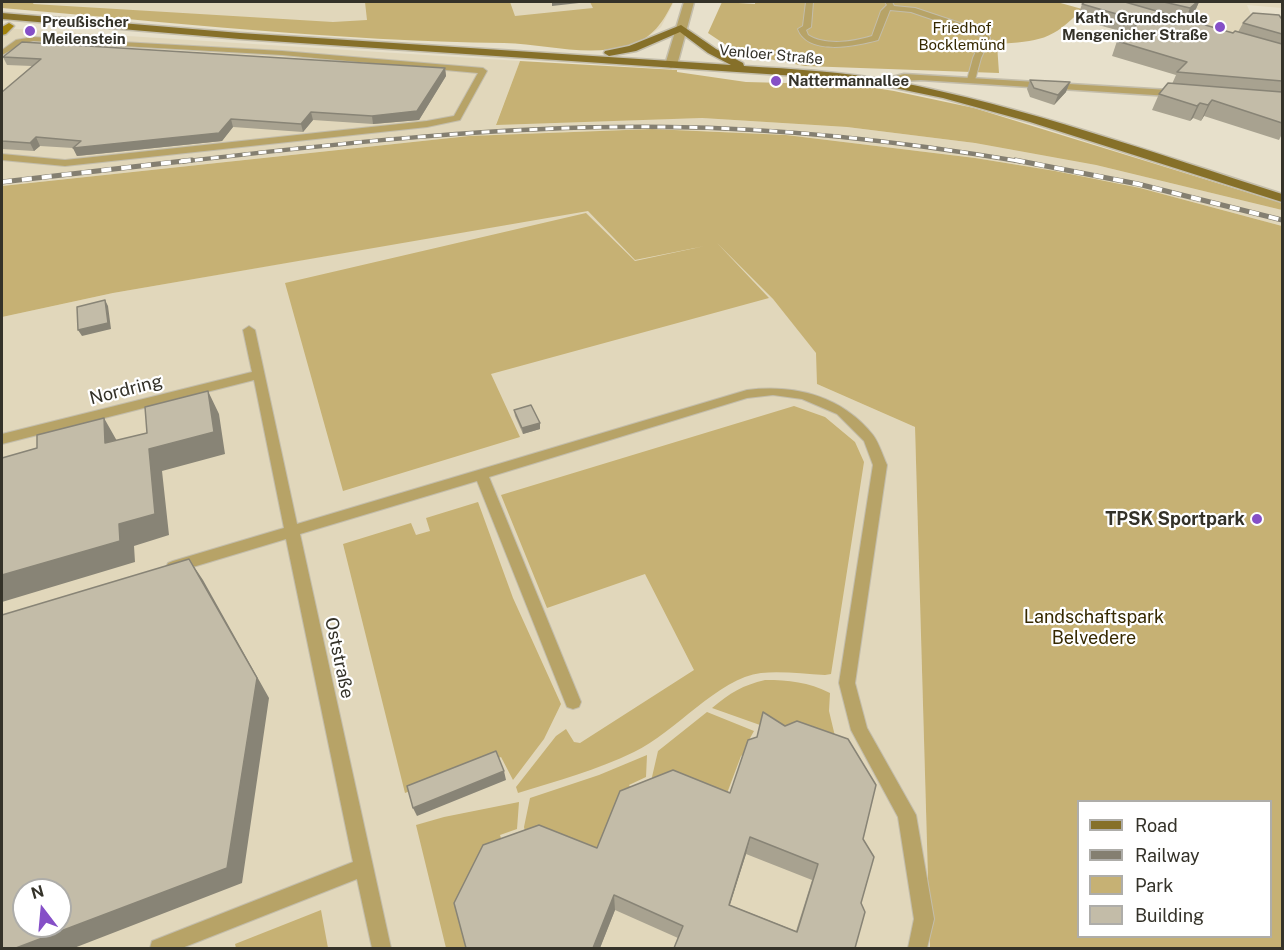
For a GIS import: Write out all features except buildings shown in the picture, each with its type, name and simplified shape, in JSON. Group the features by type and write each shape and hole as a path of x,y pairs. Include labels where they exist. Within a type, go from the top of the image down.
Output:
{"main road":[{"name":"Venloer Straße","path":"2,16 240,36 748,69 890,84 944,95 1024,116 1282,198"},
{"path":"4,28 21,17"},
{"name":"Venloer Straße","path":"4,28 240,36"},
{"path":"574,58 632,49 681,28 712,51 748,69"}],"street":[{"path":"671,64 689,2"},
{"path":"890,84 893,80 902,78 971,80 1192,95"}],"lane":[{"path":"809,2 807,27 802,29 802,34 806,40 815,42 833,44 867,42 875,38 888,5 912,10 984,34 986,38 971,80"},
{"path":"2,41 19,42 33,39 282,53 483,71 457,118 428,124 65,163 2,157"},
{"path":"2,53 19,42"},
{"name":"Oststraße","path":"249,330 381,948"},
{"name":"Nordring","path":"2,439 258,375"},
{"path":"157,572 747,394 773,391 804,395 841,411 869,439 880,465 847,683 859,730 907,815 924,919 918,948"},
{"path":"481,474 573,702"},
{"path":"159,948 364,867"}],"shaded area":[{"path":"2,2 674,2 661,27 644,40 606,41 72,9"},
{"name":"Kath. Grundschule Mengenicher Straße","path":"1105,2 1282,2 1282,8 1247,5 1252,17 1234,37"},
{"path":"2,28 520,61 496,124 702,118 847,127 975,143 1096,165 1282,210 1282,226 1140,188 975,158 786,135 652,129 469,136 2,186"},
{"path":"588,210 635,260 717,243 773,299 817,353 817,384 915,427 930,948 2,948 2,317 113,293"}],"green space":[{"path":"2,2 34,2 33,4 333,22 367,20 365,2 510,2 515,16 593,8 590,2 673,2 651,34 638,42 614,49 583,50 520,44 378,39 253,30 2,8"},
{"name":"Friedhof Bocklemünd","path":"722,2 755,4 755,2 1057,2 1082,9 1062,28 1044,37 1024,42 997,44 999,73 805,66 738,53 708,33"},
{"path":"520,61 677,70 677,72 746,82 785,83 825,80 894,91 974,108 1282,203 1282,210 1096,165 975,143 847,127 702,118 496,125"},
{"name":"Landschaftspark Belvedere","path":"652,129 786,135 975,158 1140,188 1282,226 1282,948 930,948 915,427 817,384 816,353 773,299 717,243 769,298 491,374 520,437 343,491 285,283 586,213 635,261 705,246 635,260 588,211 113,293 2,317 2,186 469,136"},
{"path":"794,406 825,417 855,442 864,462 831,674 769,672 745,677 713,695 665,732 634,752 591,770 518,793 516,787 556,736 566,729 574,742 580,743 694,670 645,574 547,608 501,495"},
{"path":"478,502 513,598 561,704 544,739 513,780 501,757 405,793 343,544 411,523 416,535 430,531 426,518"},
{"path":"765,680 798,682 830,693 829,711 839,753 712,708 737,690"},
{"path":"707,712 754,731 749,740 756,745 741,756 723,804 655,791 652,777 658,751"},
{"path":"647,755 646,777 629,785 637,800 596,857 527,842 524,827 530,798 599,775"},
{"path":"519,802 517,829 500,835 505,851 466,948 446,948 416,825"},
{"path":"321,910 328,948 236,948 235,944"}],"railway":[{"path":"179,162 301,148 484,132 607,127 713,128 802,133 935,148 1024,162"},
{"path":"2,182 192,160"},
{"path":"1015,160 1138,184 1282,220"}],"place":[{"name":"Kath. Grundschule Mengenicher Straße","path":"1220,27"},
{"name":"Preußischer Meilenstein","path":"30,31"},
{"name":"Nattermannallee","path":"776,81"},
{"name":"TPSK Sportpark","path":"1257,519"}]}
